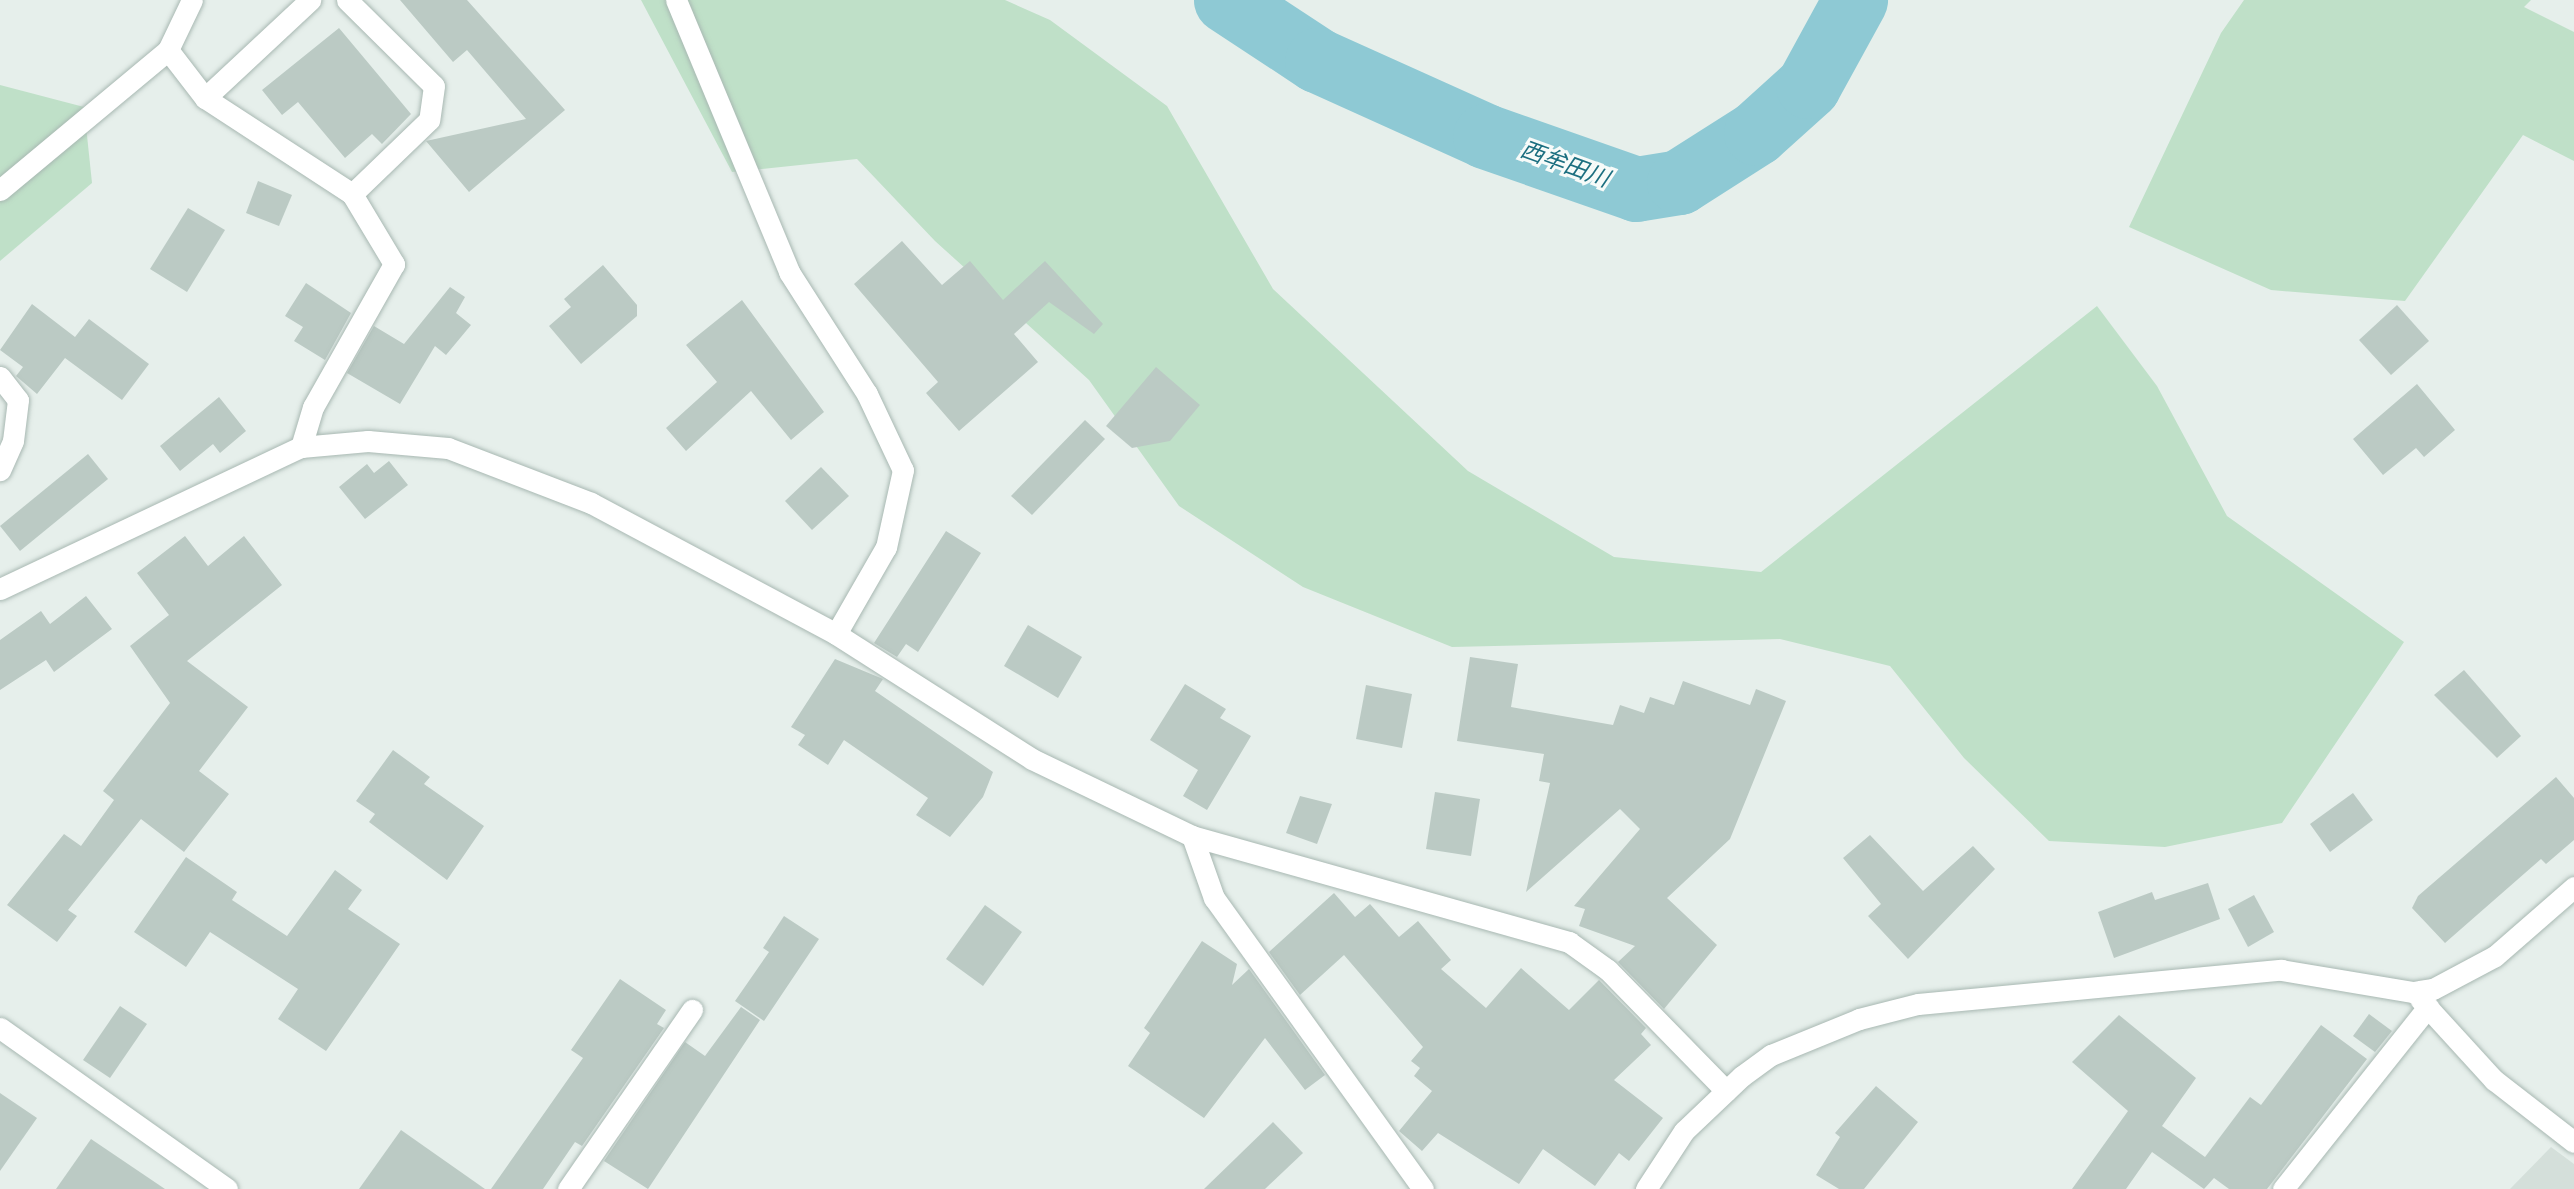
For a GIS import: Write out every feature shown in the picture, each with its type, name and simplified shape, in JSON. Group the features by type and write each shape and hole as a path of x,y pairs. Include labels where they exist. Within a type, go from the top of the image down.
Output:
{"street":[{"path":"0,190 168,50 192,0"},
{"path":"205,98 310,0"},
{"path":"347,0 433,86 429,120 352,194"},
{"path":"676,0 789,272 867,394 903,470 886,547 836,634"},
{"path":"168,50 205,98 352,194 394,264 313,407 300,447"},
{"path":"0,377 18,400 13,442 0,470"},
{"path":"0,589 300,447 368,441 448,448 591,503 836,634 1032,759 1192,836 1569,942 1608,970 1726,1091"},
{"path":"1192,836 1214,898 1423,1189"},
{"path":"2283,1189 2421,999 2462,979 2574,887"},
{"path":"1646,1189 1684,1131 1726,1091 1771,1055 1859,1019 1918,1004 2281,970 2421,999 2494,1080 2574,1142"},
{"path":"568,1189 692,1010"},
{"path":"0,1028 227,1189"}],"shaded area":[{"path":"2551,1147 2574,1164 2574,1189 2510,1189"}],"green space":[{"path":"641,0 1005,0 1050,20 1167,106 1273,289 1468,471 1614,557 1761,572 2097,306 2157,386 2227,516 2404,642 2282,823 2165,847 2049,841 1964,758 1890,666 1780,639 1452,647 1303,587 1179,506 1089,380 935,241 857,159 732,172"},
{"path":"2244,0 2531,0 2524,7 2574,32 2574,161 2523,135 2405,301 2271,290 2129,227 2221,33"},
{"path":"0,85 84,107 92,183 0,261"}],"building":[{"path":"400,0 467,0 565,110 469,192 426,141 526,119 467,50 453,62"},
{"path":"339,28 411,114 382,144 372,134 345,158 298,102 282,115 262,90"},
{"path":"258,181 292,195 279,226 246,213"},
{"path":"188,208 225,230 187,292 150,269"},
{"path":"902,241 942,285 970,261 1003,300 1045,261 1103,324 1094,334 1049,302 1014,334 1038,362 959,431 926,393 938,382 854,284"},
{"path":"603,265 637,305 637,316 581,364 549,326 571,307 564,299"},
{"path":"306,283 351,313 325,360 294,341 303,327 285,316"},
{"path":"450,287 465,297 456,313 471,325 446,355 435,346 400,404 347,373 374,326 404,344"},
{"path":"742,300 824,412 791,440 751,391 686,451 666,428 717,382 686,345"},
{"path":"32,304 75,337 89,319 149,364 122,400 65,358 37,394 16,376 23,367 0,350"},
{"path":"2397,305 2429,341 2391,375 2359,340"},
{"path":"1156,367 1200,405 1170,441 1132,448 1106,426"},
{"path":"2417,384 2455,430 2424,457 2416,448 2383,475 2353,439"},
{"path":"219,397 246,431 220,453 213,444 180,471 160,446"},
{"path":"1085,420 1105,439 1032,515 1011,496"},
{"path":"88,454 108,479 20,551 0,526"},
{"path":"389,461 408,485 365,519 339,487 367,464 374,473"},
{"path":"821,467 849,496 812,530 785,501"},
{"path":"946,531 981,553 918,652 906,644 897,657 874,643"},
{"path":"185,536 208,566 244,536 282,585 187,661 248,707 199,771 229,794 184,852 141,819 68,910 77,916 57,942 7,905 64,834 81,846 114,800 103,791 170,703 130,646 169,615 137,573"},
{"path":"86,596 112,629 54,672 46,660 0,690 0,640 41,611 50,624"},
{"path":"1028,625 1082,657 1058,698 1004,666"},
{"path":"1470,657 1518,664 1511,707 1613,725 1620,705 1644,713 1650,697 1674,705 1683,681 1750,705 1756,689 1786,701 1730,839 1667,898 1717,945 1664,1009 1618,962 1635,946 1579,926 1585,909 1574,906 1640,829 1620,809 1526,892 1550,783 1539,781 1544,754 1457,741"},
{"path":"835,659 883,679 875,691 993,772 983,797 950,837 916,815 928,798 844,740 828,765 798,745 805,735 791,727"},
{"path":"2464,670 2521,736 2497,758 2434,695"},
{"path":"1185,684 1226,709 1220,718 1251,736 1207,810 1183,796 1198,770 1150,740"},
{"path":"1366,685 1412,694 1402,748 1356,739"},
{"path":"393,750 430,777 424,784 484,826 447,880 369,822 375,814 356,801"},
{"path":"2556,777 2574,798 2574,840 2546,864 2541,859 2445,943 2412,908 2418,896"},
{"path":"1435,792 1480,799 1471,856 1426,849"},
{"path":"2353,793 2373,820 2330,852 2310,824"},
{"path":"1300,796 1332,804 1317,844 1286,833"},
{"path":"1870,835 1923,891 1973,846 1995,869 1908,959 1868,916 1881,904 1843,858"},
{"path":"186,857 237,892 232,900 287,936 335,870 362,890 348,909 400,944 326,1051 278,1019 298,989 210,932 186,967 134,932"},
{"path":"2208,883 2220,919 2114,958 2098,912 2152,892 2155,900"},
{"path":"1334,893 1355,917 1370,904 1399,937 1418,921 1451,960 1441,969 1486,1008 1521,968 1569,1010 1599,980 1646,1028 1641,1034 1651,1045 1614,1080 1663,1118 1629,1161 1619,1153 1595,1186 1543,1149 1519,1184 1438,1133 1422,1151 1399,1131 1432,1091 1414,1076 1420,1068 1411,1061 1423,1047 1344,955 1300,995 1269,952"},
{"path":"2254,895 2274,932 2248,947 2228,909"},
{"path":"985,905 1022,932 983,986 946,959"},
{"path":"784,916 819,939 764,1021 735,1001 769,952 763,948"},
{"path":"1202,941 1237,964 1232,985 1249,969 1325,1075 1305,1090 1265,1038 1204,1118 1128,1066 1150,1033 1144,1028"},
{"path":"620,979 666,1010 657,1024 664,1028 582,1146 575,1142 543,1189 491,1189 583,1058 571,1050"},
{"path":"120,1006 147,1024 110,1078 83,1060"},
{"path":"741,1007 760,1020 648,1189 604,1161 685,1042 705,1056"},
{"path":"2369,1014 2392,1031 2375,1052 2353,1036"},
{"path":"2119,1015 2196,1078 2162,1126 2205,1157 2250,1097 2261,1105 2321,1025 2367,1059 2267,1189 2229,1189 2214,1178 2204,1189 2152,1152 2126,1189 2072,1189 2128,1111 2072,1062"},
{"path":"1876,1086 1918,1122 1864,1189 1839,1189 1816,1175 1840,1137 1835,1133"},
{"path":"0,1093 37,1118 0,1171"},
{"path":"1273,1122 1303,1153 1265,1189 1204,1189"},
{"path":"401,1130 485,1189 359,1189"},
{"path":"91,1139 165,1189 56,1189"}],"waterway":[{"name":"西牟田川","path":"1226,0 1317,60 1485,136 1636,189 1679,182 1756,133 1808,86 1855,0"}]}
